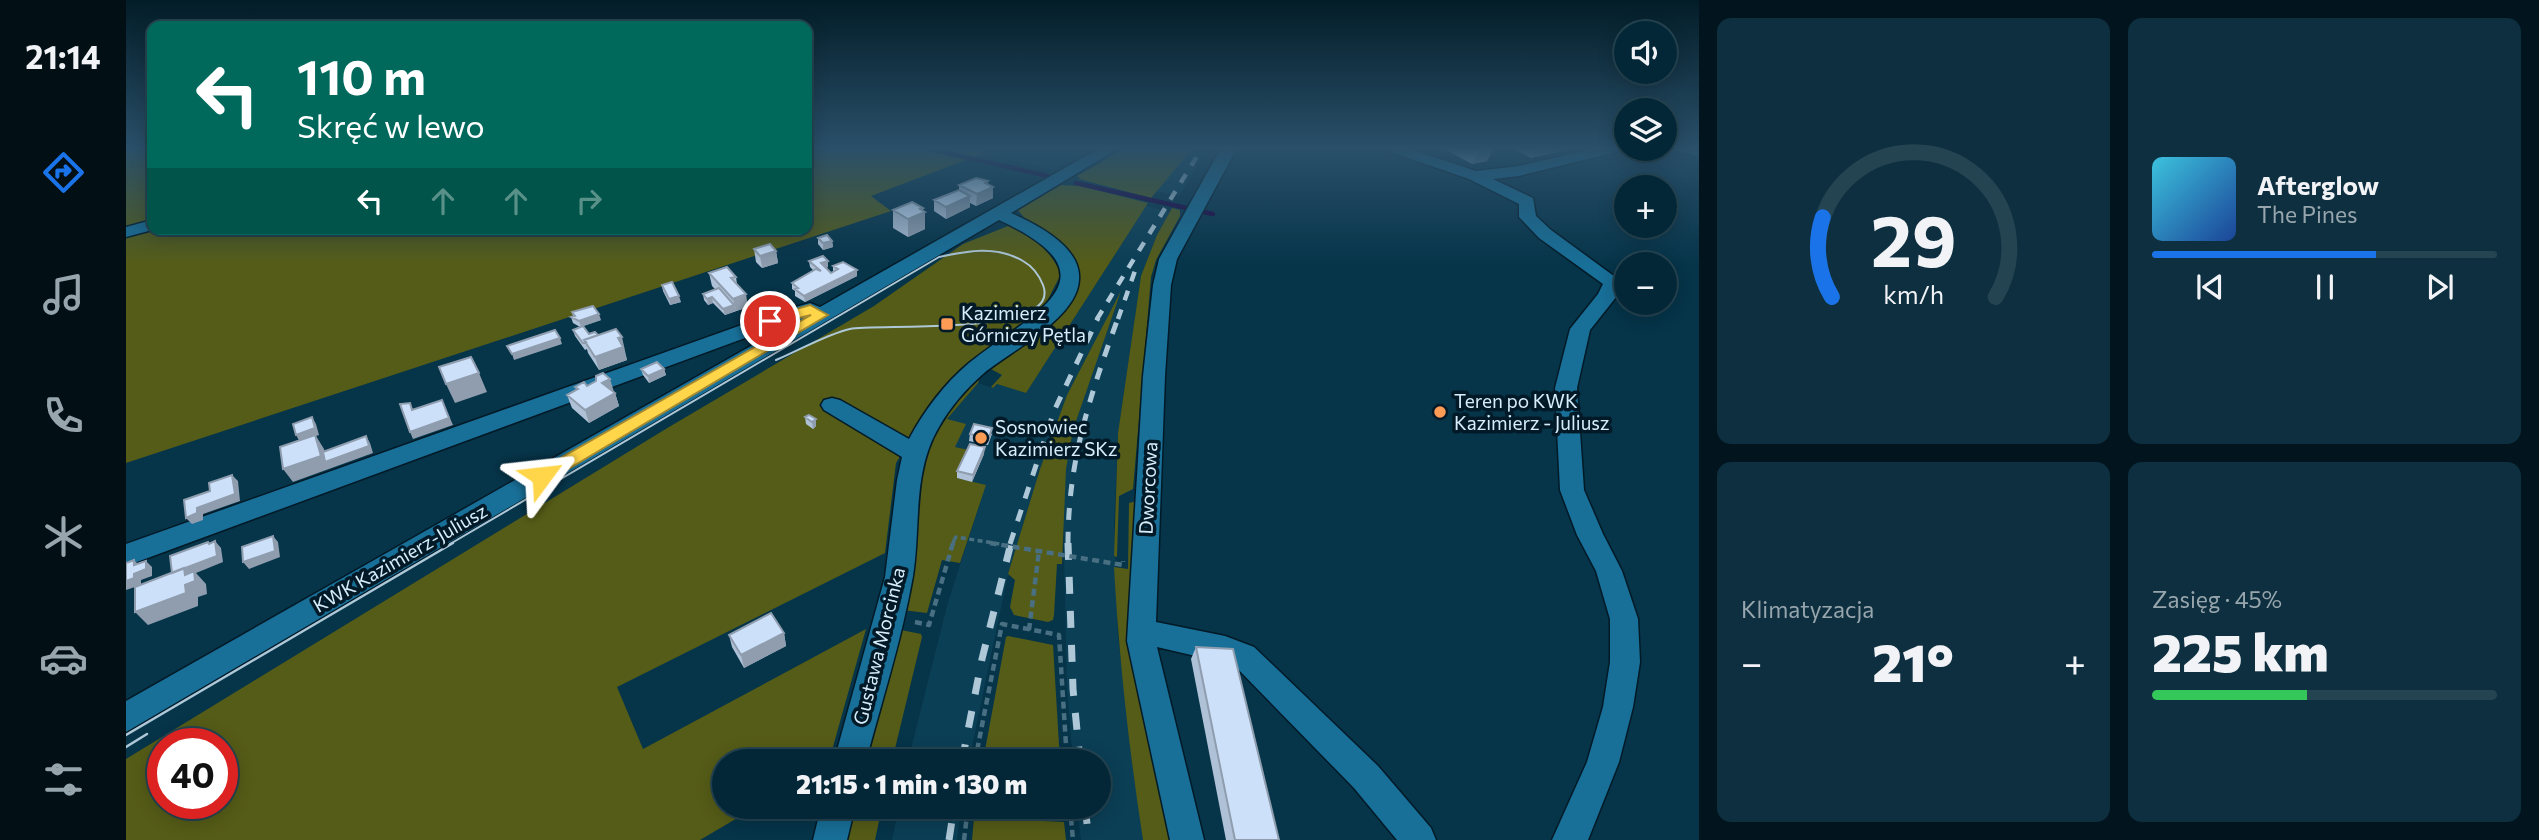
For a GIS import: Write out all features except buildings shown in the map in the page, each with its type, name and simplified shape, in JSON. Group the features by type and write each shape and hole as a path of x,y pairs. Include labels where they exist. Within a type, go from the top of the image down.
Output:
{"street":[{"name":"KWK Kazimierz-Juliusz","path":"126,717 1042,187"},
{"name":"Dworcowa","path":"1188,840 1168,765 1141,641 1154,376 1162,285 1168,259 1206,187"},
{"path":"1497,187 1527,202 1528,217 1545,234 1613,282 1607,296 1580,330 1566,388 1572,490 1590,535 1609,571 1624,619 1625,662 1618,707 1603,762 1578,825 1569,840"},
{"name":"Gustawa Morcinka","path":"853,749 899,576 914,453 926,428 954,390 982,364 1049,314 1063,298 1070,283 1070,270 1050,242 997,213"},
{"path":"126,232 147,226"},
{"path":"126,555 791,314 810,309 821,315"},
{"path":"832,405 914,453"},
{"path":"1142,631 1225,649 1244,656 1366,778 1419,840"},
{"path":"830,840 835,819"}],"path":[{"path":"913,622 929,625 956,537 1039,553 1123,565 1123,561"},
{"path":"1029,630 1039,553"},
{"path":"977,749 1002,624 1059,635 1066,749"},
{"path":"964,840 967,819"},
{"path":"1071,819 1073,840"}],"shaded area":[{"path":"1158,187 1184,187 1179,196 1155,191"},
{"path":"1146,206 1170,212 1157,235 1141,276 1118,433 1114,525 1118,637 1143,840 1081,840 1078,819 1111,819 1111,749 1072,749 1067,689 1063,511 1066,469 1073,430 1118,298 1067,395 1040,469 1008,574 972,749 911,749 948,602 986,485 957,478 968,450 955,447 947,419 978,383 993,388 997,384 1026,393"},
{"path":"896,819 960,819 957,840 892,840"}],"green space":[{"path":"126,187 147,187 147,221 126,226"},
{"path":"812,187 894,187 871,196 891,211 126,463 126,237 147,232 147,235 812,235"},
{"path":"1057,187 1086,187 1148,203 1026,393 997,384 991,387 1002,375 989,368 1077,282 1018,210"},
{"path":"1110,187 1160,187 1151,198"},
{"path":"1172,208 1180,210 1180,216 1156,260 1151,277 1133,489 1119,496 1117,557 1114,556 1118,433 1141,276 1157,235"},
{"path":"1008,226 1040,245 1061,274 1043,309 992,346 942,388 896,463 885,553 617,687 643,749 866,629 832,749 712,749 712,819 736,819 700,840 126,840 126,759 147,746 147,819 238,819 238,728 177,728 669,427 874,306 963,244"},
{"path":"1121,291 1073,430 1066,469 1062,564 1057,564 1053,620 1048,622 1014,615 1010,607 1015,580 1008,574 1040,469 1067,395"},
{"path":"981,375 978,383 947,419 966,424 955,447 969,450 957,478 986,485 960,563 942,560 927,613 902,610 917,541 920,470 935,431 959,396"},
{"path":"1138,502 1176,840 1143,840 1133,772 1114,567 1128,569 1129,503"},
{"path":"896,629 921,634 895,749 866,749"},
{"path":"1006,637 1053,645 1059,749 985,749"},
{"path":"850,819 879,819 875,840 846,840"},
{"path":"974,819 996,819 1064,822 1066,840 972,840"}],"waterway":[{"path":"1095,187 1213,214"}],"tram line":[{"path":"450,544 939,257 971,251 1002,253 1029,265 1043,285 1042,302 1026,313 998,321 964,325 850,329 776,360"},
{"path":"126,735 453,543"},
{"path":"126,747 147,734"}],"railway":[{"path":"1097,319 1178,187"},
{"path":"1118,319 1136,268"},
{"path":"1010,544 1054,411 1098,318"},
{"path":"1068,543 1076,456 1098,374 1118,318"},
{"path":"964,749 982,659 1011,543"},
{"path":"1068,543 1073,689 1079,749"},
{"path":"949,840 952,819"},
{"path":"1086,819 1089,840"}],"place":[{"name":"Kazimierz Górniczy Pętla","path":"947,324"},
{"name":"Teren po KWK Kazimierz - Juliusz","path":"1440,412"},
{"name":"Sosnowiec Kazimierz SKz","path":"981,438"}],"route":[{"path":"542,476 821,315 810,309 770,321"}]}
